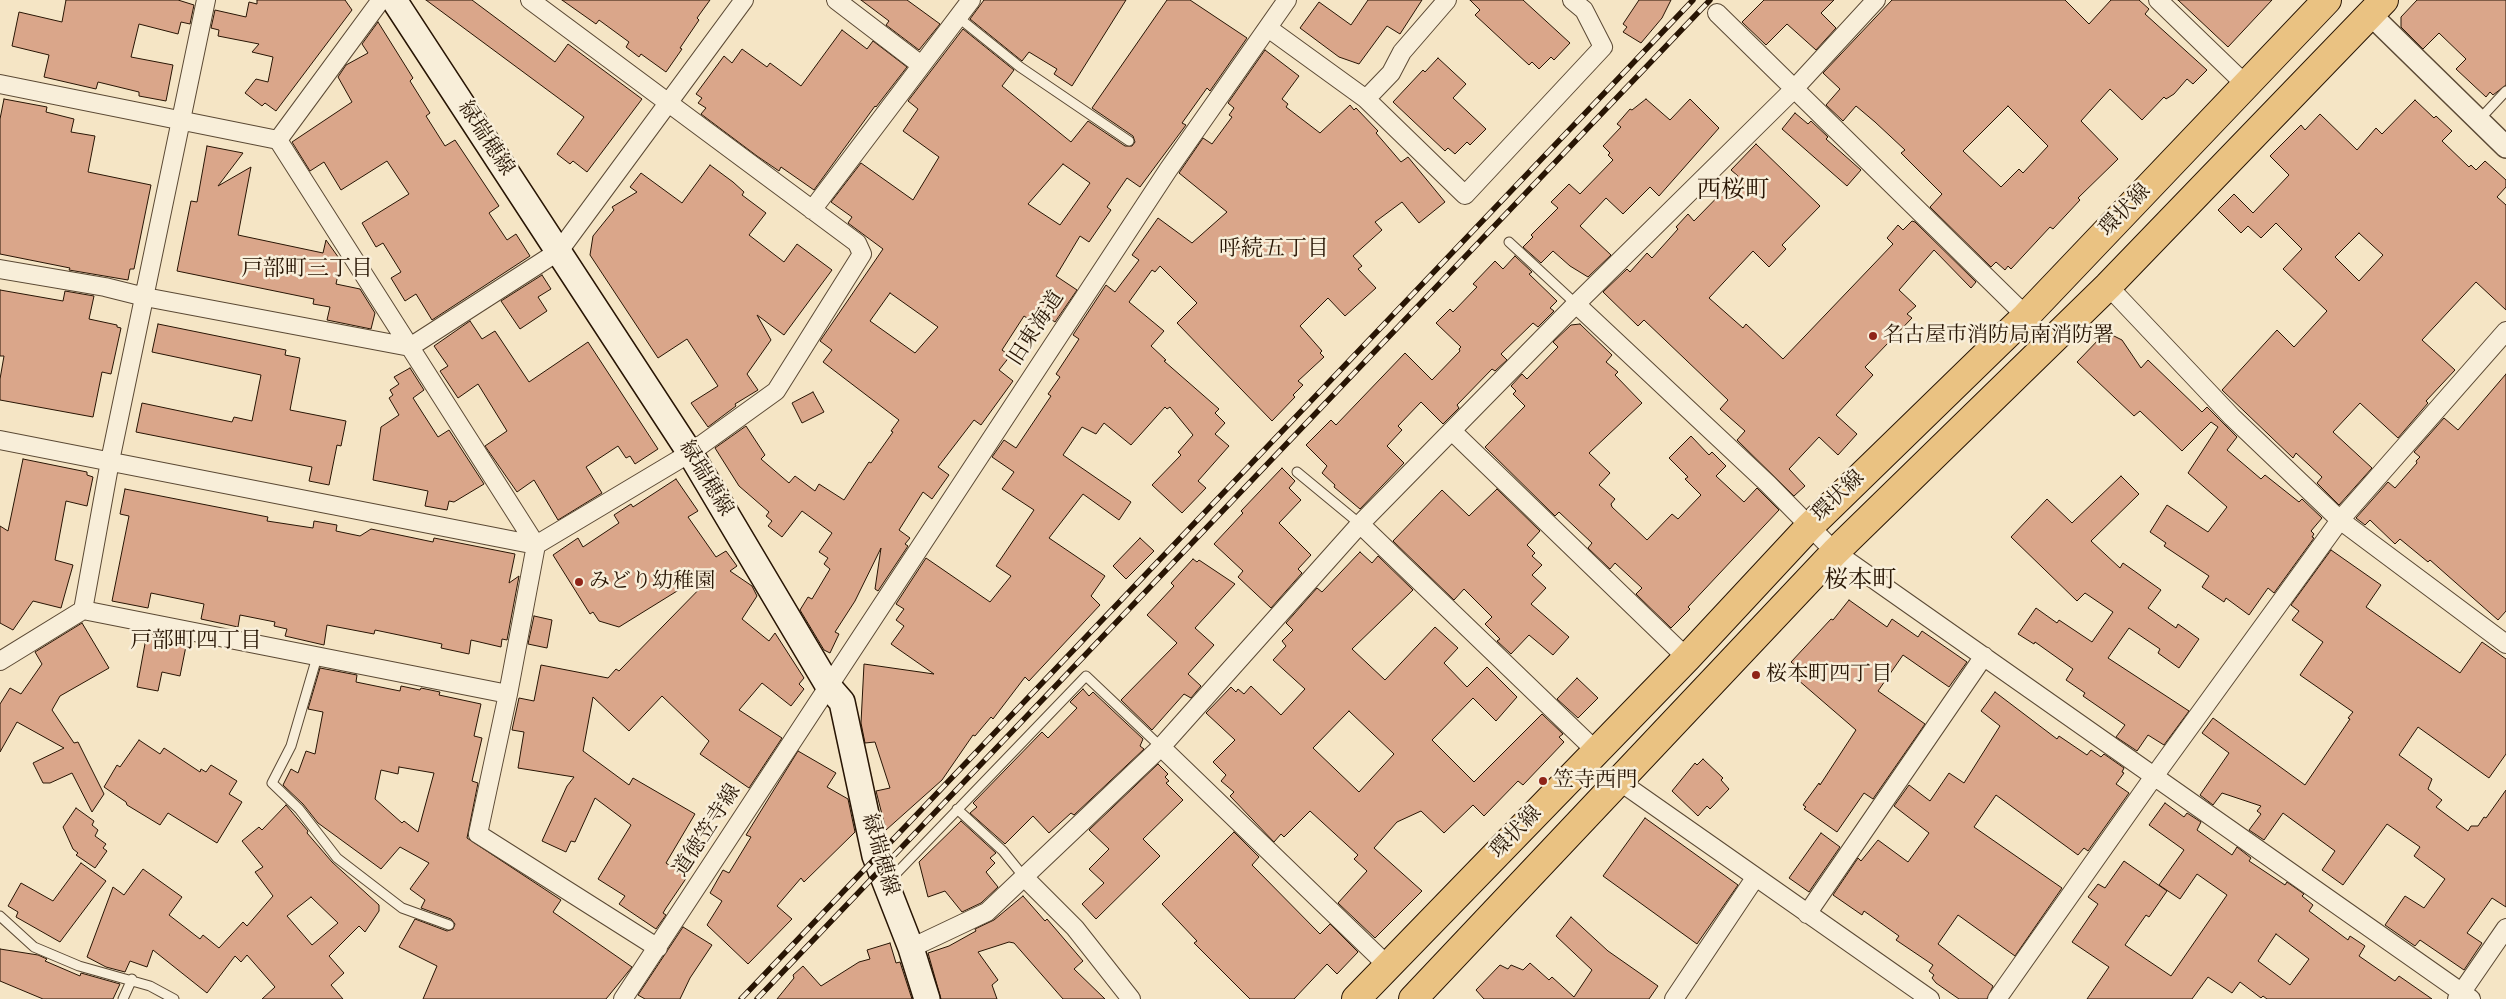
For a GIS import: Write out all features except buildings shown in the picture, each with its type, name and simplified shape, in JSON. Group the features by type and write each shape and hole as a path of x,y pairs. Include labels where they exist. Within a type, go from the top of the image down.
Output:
{"main road":[{"name":"緑瑞穂線","path":"394,0 690,453 829,688 842,702 876,856 911,948 927,999"},
{"name":"環状線","path":"1356,999 1687,658 1809,526 2026,316 2327,0"},
{"name":"環状線","path":"1413,999 1835,552 2108,286 2377,7"}],"street":[{"path":"83,610 110,461 206,0"},
{"path":"278,140 381,0"},
{"path":"0,440 536,545 690,453 776,391 862,254 857,243 530,0"},
{"path":"0,269 105,287 410,347 559,251 744,0"},
{"path":"836,0 921,65"},
{"path":"812,210 971,0"},
{"name":"旧東海道","path":"829,688 1168,170 1287,0"},
{"path":"1366,99 1391,73 1402,52 1447,0"},
{"path":"1268,28 1366,99 1464,195 1603,47 1584,10 1572,0"},
{"path":"911,948 987,912 1161,747 1360,524 1576,304 1794,89 1876,0"},
{"path":"2158,0 2246,85"},
{"path":"2377,7 2479,120 2506,147"},
{"path":"1717,14 2026,316"},
{"path":"0,84 278,140 536,545 508,694 478,834 658,948"},
{"path":"2108,286 2232,417 2340,520 2506,644"},
{"path":"1576,304 1761,477 1835,552 2155,775 2463,997 2506,928"},
{"path":"1997,999 2155,775 2340,520 2506,331"},
{"path":"1452,431 1687,658"},
{"path":"1360,524 1596,751"},
{"path":"0,661 83,610 508,694"},
{"path":"1807,914 1984,656"},
{"name":"道徳笠寺線","path":"624,999 829,688"},
{"path":"1161,747 1388,966"},
{"path":"1619,781 1930,999"},
{"path":"1024,878 1074,928 1131,999"},
{"path":"1674,999 1756,878"}],"lane":[{"path":"959,18 1020,68 1129,141"},
{"path":"2479,120 2506,90"},
{"path":"1509,242 1576,304"},
{"path":"1297,472 1360,524"},
{"path":"317,657 291,746 272,783 300,809 337,858 402,908 449,925"},
{"path":"886,885 1086,676 1161,747"},
{"path":"957,809 1003,851 1024,878"},
{"path":"0,916 34,947 79,966 132,979 174,999"},
{"path":"123,999 132,979"}],"railway":[{"path":"741,999 1693,0"},
{"path":"757,999 1710,0"}],"place":[{"name":"名古屋市消防局南消防署","path":"1873,336"},
{"name":"みどり幼稚園","path":"579,582"},
{"name":"桜本町四丁目","path":"1756,675"},
{"name":"笠寺西門","path":"1543,781"}],"district":[{"name":"西桜町","path":"1733,192"},
{"name":"呼続五丁目","path":"1274,250"},
{"name":"戸部町三丁目","path":"307,270"},
{"name":"桜本町","path":"1860,582"},
{"name":"戸部町四丁目","path":"196,642"}]}
